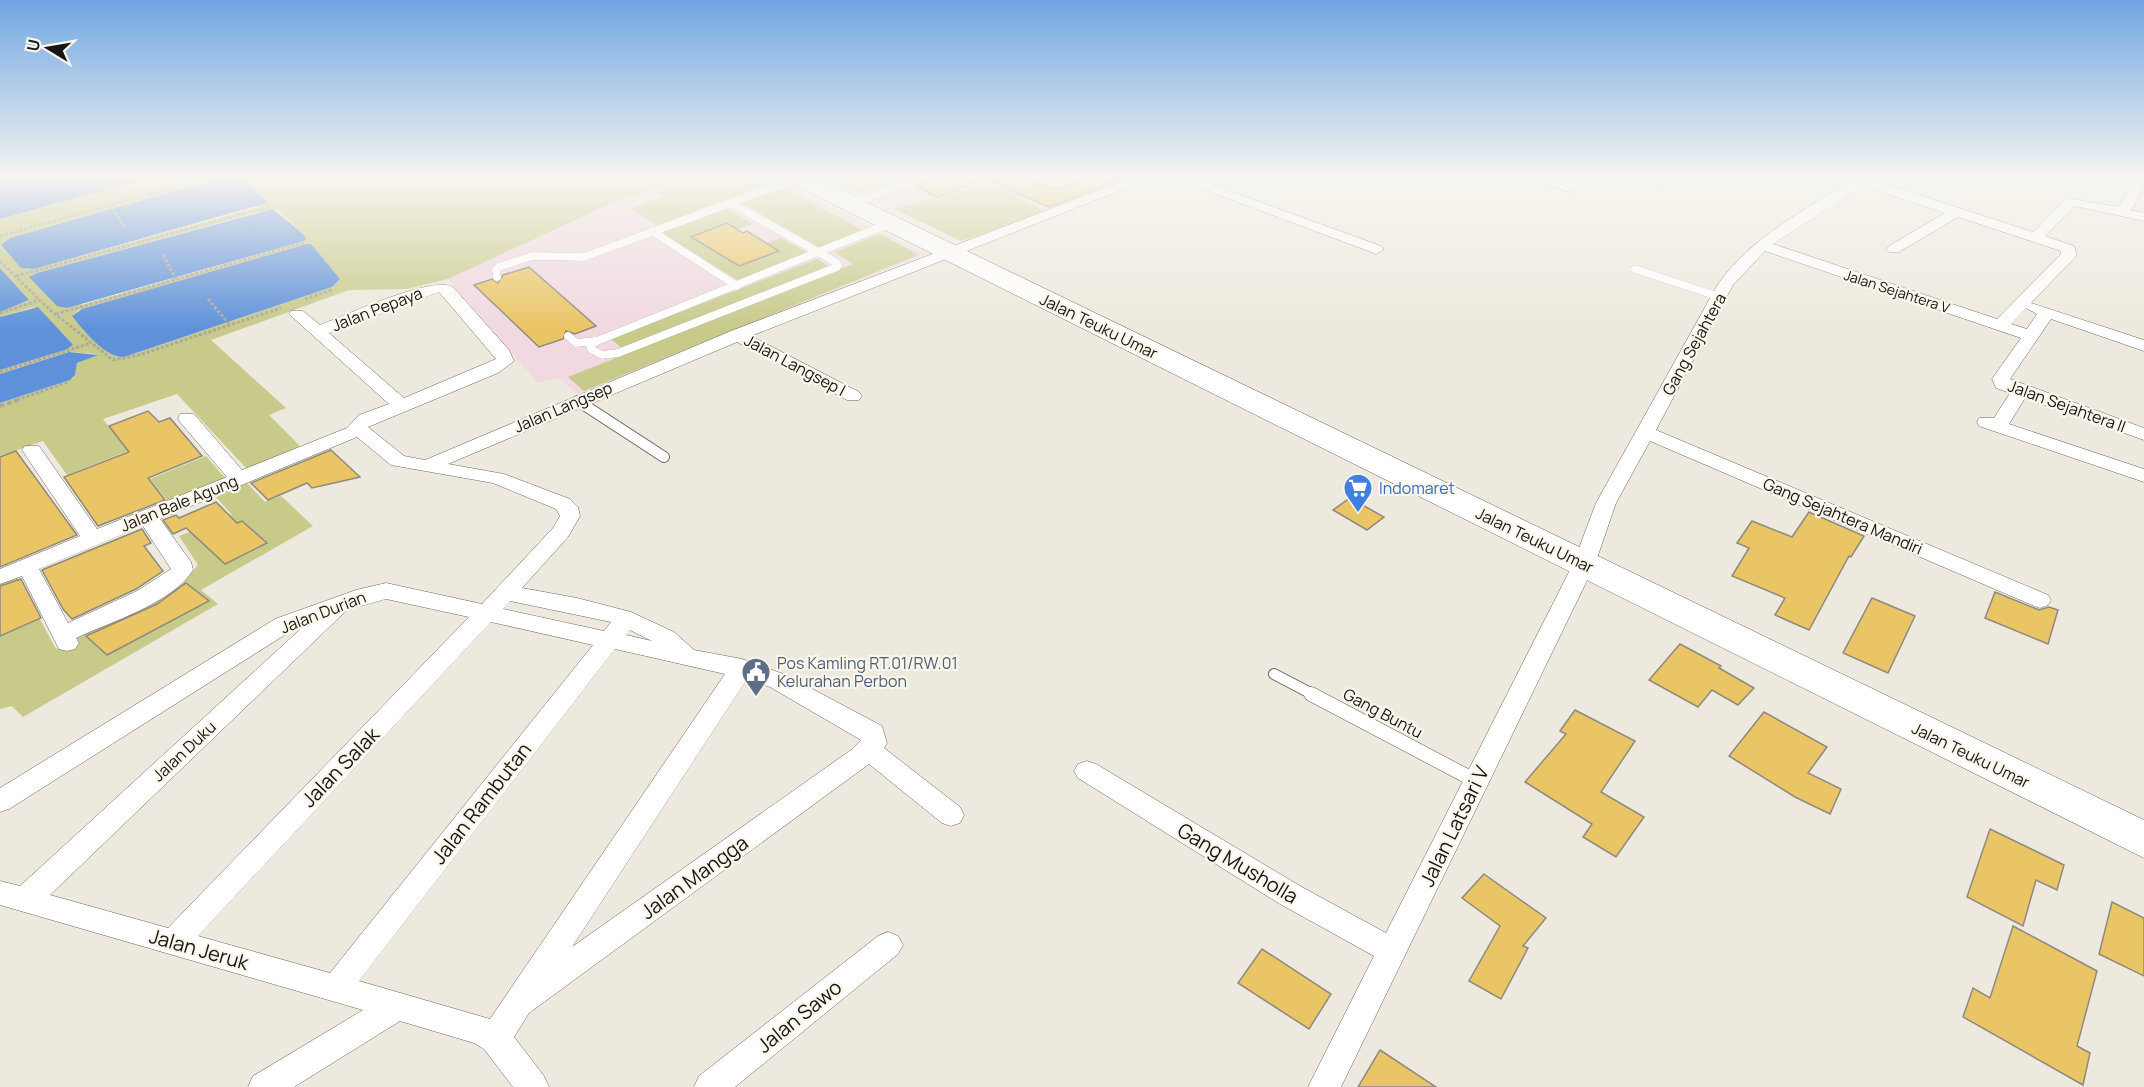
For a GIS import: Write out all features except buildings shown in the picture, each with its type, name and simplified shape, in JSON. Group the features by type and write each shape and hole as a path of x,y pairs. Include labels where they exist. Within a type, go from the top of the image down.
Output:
{"highway":[{"name":"Jalan Teuku Umar","path":"898,228 2144,840"}],"street":[{"name":"Jalan Langsep","path":"423,467 737,335 1009,228"},
{"path":"1317,228 1376,249"},
{"name":"Gang Sejahtera","path":"1584,564 1606,503 1720,297 1737,270 1764,246 1792,228"},
{"path":"1894,249 1929,228"},
{"path":"2000,325 2070,251 2002,228"},
{"path":"2035,238 2045,228"},
{"name":"Jalan Sejahtera V","path":"1764,246 2031,336"},
{"name":"Jalan Pepaya","path":"318,332 434,288 447,290 503,354 505,361 492,369 402,405"},
{"path":"2021,303 2144,346"},
{"path":"297,306 318,332 402,405"},
{"name":"Jalan Sejahtera II","path":"2047,312 2001,381 2007,387 2020,392 2144,434"},
{"name":"Jalan Langsep I","path":"737,335 853,396"},
{"path":"2020,392 1992,424 2144,476"},
{"name":"Jalan Bale Agung","path":"0,577 358,430 356,427 361,422 402,405"},
{"path":"187,418 239,478"},
{"path":"358,430 391,458 423,467 505,480 568,507 570,516 561,532 506,592"},
{"name":"Gang Sejahtera Mandiri","path":"1645,432 2040,600"},
{"path":"32,450 93,538"},
{"path":"27,566 65,639 161,587 182,570 180,562 147,516"},
{"name":"Jalan Latsari V","path":"1324,1087 1584,564"},
{"name":"Jalan Durian","path":"0,801 277,628 343,603 386,591 742,668 778,681 868,729 875,738 869,750"},
{"name":"Jalan Salak","path":"173,942 506,592"},
{"name":"Jalan Durian","path":"506,592 626,619 660,633 687,656"},
{"name":"Jalan Duku","path":"12,896 343,603"},
{"name":"Jalan Rambutan","path":"336,988 626,619"},
{"name":"Jalan Mangga","path":"495,1038 742,668"},
{"path":"869,750 951,815"},
{"name":"Jalan Mangga","path":"518,1003 869,750"},
{"name":"Gang Musholla","path":"1087,771 1270,883 1392,951"},
{"name":"Jalan Jeruk","path":"12,896 468,1026 495,1038 533,1087"},
{"name":"Jalan Sawo","path":"710,1087 888,945"},
{"path":"264,1087 398,1006"}],"lane":[{"path":"497,277 496,270 499,267 524,258 584,256 661,228"},
{"path":"775,228 820,253 837,263 837,267 613,355 598,354 591,349 592,344 597,341 820,253 882,228"},
{"path":"652,231 736,286"},
{"path":"1635,269 1720,297"},
{"path":"568,336 576,342 597,341"},
{"path":"578,401 664,457"},
{"name":"Gang Buntu","path":"1274,674 1476,781"}],"path":[{"path":"0,236 28,228"},
{"path":"16,276 193,228"},
{"path":"55,314 306,242"},
{"path":"163,255 176,279"},
{"path":"0,261 55,314 91,343 117,360 297,306 333,290"},
{"path":"208,299 230,325"},
{"path":"0,313 40,300"},
{"path":"0,372 91,343"},
{"path":"1,404 68,382"}],"shaded area":[{"path":"558,228 872,228 925,254 578,394 558,378 538,383 448,279"}],"green space":[{"path":"0,228 46,228 10,238 1,245 21,268 34,269 183,228 201,228 31,275 82,305 304,241 302,233 297,228 558,228 448,279 407,289 349,290 211,340 286,408 269,415 300,446 247,469 177,394 103,419 128,451 67,475 43,441 0,456 0,403 70,380 74,377 77,363 97,354 69,352 0,374 0,370 65,350 34,307 0,317 0,312 29,300 0,268","holes":["310,244 340,279 332,287 124,357 109,353 102,348 88,336 72,316 79,310"]},
{"path":"672,228 715,228 692,237 739,266 778,251 766,243 781,238 808,253 739,281 660,232"},
{"path":"785,228 859,228 865,231 822,249"},
{"path":"933,228 1000,228 961,241"},
{"path":"881,234 918,255 584,391 568,377 853,264 834,252"},
{"path":"817,259 830,267 623,349 611,339"},
{"path":"206,456 225,478 168,501 150,479"},
{"path":"247,483 265,502 281,496 313,526 201,590 218,604 23,717 12,706 0,709 0,582 16,575 56,649 185,580 198,565 179,536 232,515 216,497"}],"water":[{"path":"46,228 180,228 34,269 21,268 1,245 10,238"},
{"path":"204,228 296,228 306,238 304,241 67,308 57,306 29,277"},
{"path":"311,244 340,279 332,287 124,357 109,353 102,348 72,316 82,309"},
{"path":"0,268 29,300 0,312"},
{"path":"38,307 73,345 65,350 0,370 0,317"},
{"path":"69,352 98,355 77,363 75,375 70,380 0,403 0,374"}],"place":[{"name":"Indomaret","path":"1358,514"},
{"name":"Pos Kamling RT.01/RW.01 Kelurahan Perbon","path":"756,698"}]}
